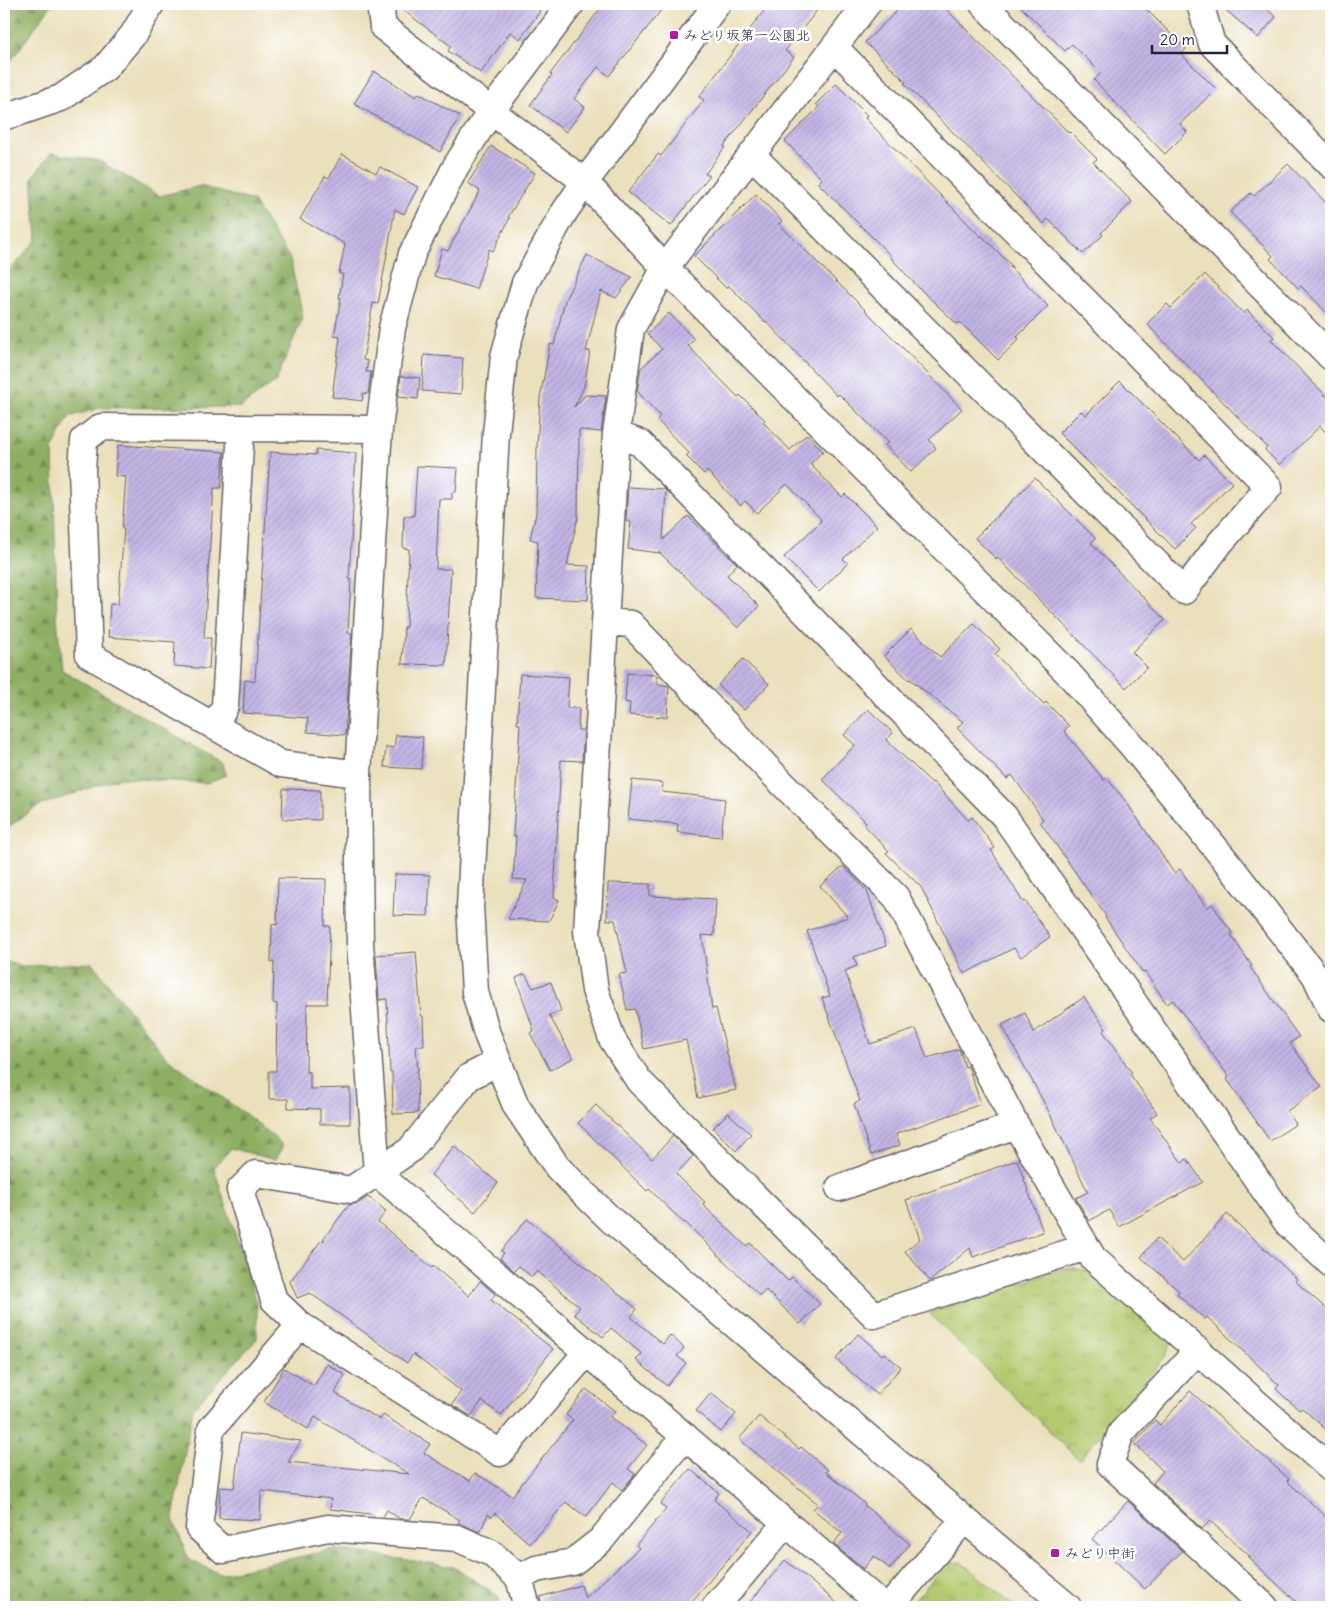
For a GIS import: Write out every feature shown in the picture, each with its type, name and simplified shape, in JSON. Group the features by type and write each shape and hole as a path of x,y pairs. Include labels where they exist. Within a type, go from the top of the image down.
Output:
{"street":[{"path":"4,116 61,98 105,68 133,35 152,4"},
{"path":"380,4 383,26 490,111 585,182 665,268 1068,673 1134,748 1230,866 1315,975 1331,1009"},
{"path":"571,4 490,111 456,166 412,254 392,328 378,429 358,774 360,943 377,1173 884,1607"},
{"path":"718,4 563,214 524,283 504,356 496,433 470,907 476,992 487,1034 516,1106 558,1168 610,1219 1068,1607"},
{"path":"867,4 665,268 631,329 616,434 587,931 595,990 612,1040 639,1081 874,1314 1086,1247"},
{"path":"983,4 1331,357"},
{"path":"1200,4 1212,44 1331,165"},
{"path":"752,155 1184,591 1220,543 1269,487 834,47"},
{"path":"358,774 281,764 89,655 82,470 84,440 101,427 378,429"},
{"path":"215,727 225,706 241,428"},
{"path":"616,434 640,443 1004,816 1288,1224 1331,1264"},
{"path":"606,622 631,624 774,775 896,897 1016,1125 1093,1258 1331,1469"},
{"path":"498,1062 469,1077 410,1150 351,1190 256,1174 240,1190 274,1300 300,1325 500,1452 587,1352"},
{"path":"839,1188 1016,1125"},
{"path":"300,1325 211,1429 199,1528 223,1550 328,1528 457,1538 491,1553 519,1578 527,1607"},
{"path":"1198,1350 1121,1433 1110,1464 1265,1607"},
{"path":"519,1578 536,1569 572,1562 601,1540 685,1436"},
{"path":"889,1607 964,1520"},
{"path":"715,1607 786,1523"}],"green space":[{"path":"4,4 52,4 8,65 4,67"},
{"path":"51,153 99,161 160,196 200,186 253,201 290,259 303,317 276,381 241,407 100,408 69,417 53,448 57,617 62,670 223,763 226,775 207,783 119,778 38,806 4,830 4,278 37,239 32,178"},
{"path":"4,960 23,966 92,963 167,1058 247,1115 283,1145 275,1160 231,1148 214,1168 257,1302 257,1339 193,1408 173,1519 189,1560 220,1574 335,1549 455,1567 498,1596 502,1607 4,1607"},
{"path":"1069,1267 1097,1273 1172,1339 1166,1356 1079,1460 929,1313"},
{"path":"961,1562 1015,1607 909,1607 946,1564"}],"building":[{"path":"395,4 529,4 540,11 520,39 510,32 481,73 448,51 451,46"},
{"path":"604,4 666,4 609,76 598,67 574,99 585,107 566,132 530,105 552,75 550,74"},
{"path":"769,4 822,4 785,51 794,57 724,146 705,174 709,176 671,226 628,192 658,154 661,156 704,100 699,97"},
{"path":"904,4 941,4 1097,159 1093,162 1132,202 1101,233 1103,235 1083,254 1048,219 1044,224 865,42"},
{"path":"1018,4 1141,4 1186,49 1181,54 1216,89 1180,124 1187,132 1165,154 1094,80 1101,73 1072,44 1065,51"},
{"path":"1219,4 1261,4 1276,17 1258,38"},
{"path":"374,71 416,97 418,93 460,116 440,152 354,104"},
{"path":"836,84 867,115 865,118 981,237 1012,266 1010,267 1048,306 1017,337 1019,339 998,360 960,322 957,324 919,288 892,257 818,183 822,179 785,141 819,107 816,104"},
{"path":"491,146 535,173 508,217 510,218 493,251 489,249 476,289 434,276 442,249 448,251 480,191 468,183"},
{"path":"342,154 376,173 380,167 418,187 404,214 395,209 378,304 373,303 363,360 368,361 366,372 371,372 368,394 363,393 362,401 332,397 340,337 334,336 343,274 339,274 345,244 300,219 325,176 329,178"},
{"path":"1288,164 1331,208 1331,317 1301,286 1298,288 1270,259 1273,256 1230,212 1251,193 1254,196"},
{"path":"756,194 782,221 779,224 962,409 929,440 936,448 911,472 885,445 888,443 839,394 837,396 766,321 728,285 726,288 694,256"},
{"path":"587,255 632,277 616,298 601,291 586,351 590,351 584,387 574,407 586,395 606,396 601,432 579,430 578,517 567,565 589,566 588,600 536,598 538,541 530,539 536,514 540,398 550,344 554,345 565,300"},
{"path":"1205,274 1244,314 1247,310 1274,337 1271,340 1331,401 1331,438 1320,426 1280,465 1265,450 1267,447 1147,324 1167,304 1171,308"},
{"path":"669,313 694,339 688,346 738,397 740,395 765,420 763,422 790,450 807,434 823,451 810,464 842,497 845,494 877,526 843,559 848,563 819,592 784,557 821,521 820,518 787,484 757,513 745,501 741,506 707,471 704,474 686,456 689,453 657,420 660,416 637,391 641,368 662,349 647,334"},
{"path":"424,355 463,358 461,394 422,391"},
{"path":"401,376 420,378 418,399 398,397"},
{"path":"1120,381 1199,460 1204,455 1232,483 1191,524 1196,528 1175,549 1059,433 1081,411 1086,415"},
{"path":"118,445 224,452 221,488 214,488 208,572 204,638 211,638 209,669 174,666 175,642 108,637 110,604 118,605 124,529 122,529 126,477 115,476"},
{"path":"316,450 356,453 349,579 351,579 348,633 352,633 345,735 307,732 308,718 243,713 245,680 255,681 270,452 316,455"},
{"path":"417,466 458,468 456,492 452,492 452,499 439,499 436,569 451,569 446,665 402,664 404,627 406,627 409,549 403,548 404,516 414,516"},
{"path":"1035,478 1095,538 1091,543 1165,620 1132,652 1147,667 1126,688 997,557 996,559 975,538"},
{"path":"628,487 664,489 666,491 663,540 688,516 737,564 727,575 759,606 738,628 660,553 628,549 631,522 626,521"},
{"path":"974,624 1000,649 995,654 1044,704 1046,702 1069,726 1064,731 1104,780 1107,778 1127,803 1174,873 1180,869 1207,908 1212,904 1233,934 1231,935 1252,966 1250,967 1299,1037 1290,1043 1322,1087 1287,1111 1296,1124 1270,1141 1227,1079 1229,1077 1173,1000 1167,1004 1145,972 1143,973 1106,916 1040,822 1043,819 1012,775 1007,779 957,728 963,722 909,680 884,656 911,629 940,657"},
{"path":"743,659 769,684 744,710 718,685"},
{"path":"627,673 657,675 657,684 669,686 667,717 629,715 630,703 625,702"},
{"path":"520,674 569,677 567,708 579,708 578,730 584,730 582,761 561,760 554,897 559,900 549,921 508,919 527,880 513,879 516,836 513,836 520,724 517,724"},
{"path":"868,709 893,733 886,740 933,782 968,820 972,817 995,848 991,850 1023,902 1025,901 1050,937 1021,957 1014,948 964,974 921,887 886,853 889,851 864,825 866,822 822,779 855,745 844,735"},
{"path":"396,735 423,737 421,769 384,767 386,747 394,748"},
{"path":"632,780 663,783 662,792 725,799 721,837 677,832 678,824 628,819"},
{"path":"283,789 320,790 320,820 282,819"},
{"path":"843,866 867,891 886,946 854,957 857,966 845,971 870,1044 916,1029 927,1058 959,1049 965,1067 968,1066 981,1104 896,1134 900,1145 871,1155 854,1104 860,1101 822,998 830,996 807,931 848,917 820,886"},
{"path":"395,874 430,875 428,916 393,915"},
{"path":"278,878 326,879 325,926 330,926 327,1004 307,1004 306,1072 310,1072 310,1089 350,1088 350,1124 320,1124 320,1109 288,1108 288,1099 269,1099 269,1071 276,1071 277,1004 273,1003 274,962 271,962 272,924 277,925"},
{"path":"608,883 650,884 650,896 716,899 714,936 702,935 712,1009 716,1008 736,1090 698,1098 686,1040 644,1049 635,1009 627,1010 619,974 627,973 615,920 607,920"},
{"path":"416,952 421,1016 423,1016 424,1046 416,1046 418,1113 393,1114 387,999 379,1000 376,955"},
{"path":"525,974 533,988 551,982 561,1011 549,1015 573,1058 550,1070 530,1033 534,1031 516,978"},
{"path":"1084,997 1106,1029 1103,1031 1132,1073 1130,1074 1157,1113 1150,1118 1182,1163 1187,1159 1203,1182 1119,1227 1109,1210 1089,1221 1076,1198 1088,1192 1048,1110 1002,1025 1025,1013 1034,1032"},
{"path":"596,1105 652,1159 673,1136 693,1156 676,1174 705,1202 702,1204 746,1246 750,1243 788,1281 792,1277 820,1304 800,1324 766,1290 760,1296 685,1222 649,1189 647,1191 578,1123"},
{"path":"728,1113 751,1134 736,1151 713,1128"},
{"path":"454,1146 498,1183 475,1212 431,1175"},
{"path":"1017,1160 1043,1232 973,1257 970,1248 930,1281 905,1251 920,1239 906,1200"},
{"path":"368,1197 386,1211 378,1222 432,1268 433,1266 469,1296 480,1281 495,1294 491,1300 553,1349 501,1415 482,1401 471,1416 452,1405 461,1391 413,1354 407,1363 310,1293 297,1298 290,1281 320,1242 325,1240 323,1239 349,1205 359,1203"},
{"path":"1227,1214 1297,1279 1295,1281 1331,1313 1331,1434 1302,1408 1299,1410 1276,1389 1279,1385 1207,1317 1205,1319 1177,1294 1179,1291 1141,1257 1157,1238 1183,1262"},
{"path":"527,1219 637,1309 631,1317 663,1344 670,1335 684,1348 677,1356 686,1363 667,1386 636,1360 642,1354 611,1328 603,1337 574,1314 580,1307 537,1271 532,1277 519,1266 514,1271 500,1258 504,1253 501,1251"},
{"path":"858,1334 882,1355 884,1353 901,1367 877,1395 836,1359"},
{"path":"327,1364 345,1375 335,1393 380,1420 383,1415 430,1444 424,1453 470,1481 475,1473 512,1496 573,1420 566,1415 586,1389 615,1411 610,1417 647,1445 628,1469 635,1474 622,1490 613,1482 586,1517 566,1502 530,1544 495,1513 492,1517 488,1514 480,1532 458,1523 460,1520 423,1498 410,1519 400,1519 387,1510 383,1517 376,1517 370,1514 330,1509 331,1499 261,1491 260,1520 219,1518 220,1487 234,1488 241,1433 301,1441 288,1462 409,1474 315,1417 308,1429 264,1402 284,1368 314,1386"},
{"path":"1190,1391 1289,1479 1287,1481 1331,1521 1331,1607 1302,1607 1248,1557 1250,1556 1210,1521 1202,1529 1153,1483 1163,1471 1134,1443 1155,1420 1160,1425"},
{"path":"711,1393 736,1414 721,1432 696,1411"},
{"path":"759,1416 799,1449 801,1447 828,1470 826,1472 910,1544 890,1569 874,1556 863,1569 833,1544 842,1533 813,1509 818,1504 739,1439"},
{"path":"690,1469 719,1493 714,1500 752,1531 687,1607 542,1607 540,1597 581,1585 585,1598 639,1548 636,1545 666,1509 660,1504"},
{"path":"1128,1501 1182,1551 1145,1589 1092,1539"},
{"path":"785,1560 842,1607 746,1607"}],"place":[{"name":"みどり坂第一公園北","path":"674,35"},
{"name":"みどり中街","path":"1055,1553"}]}
